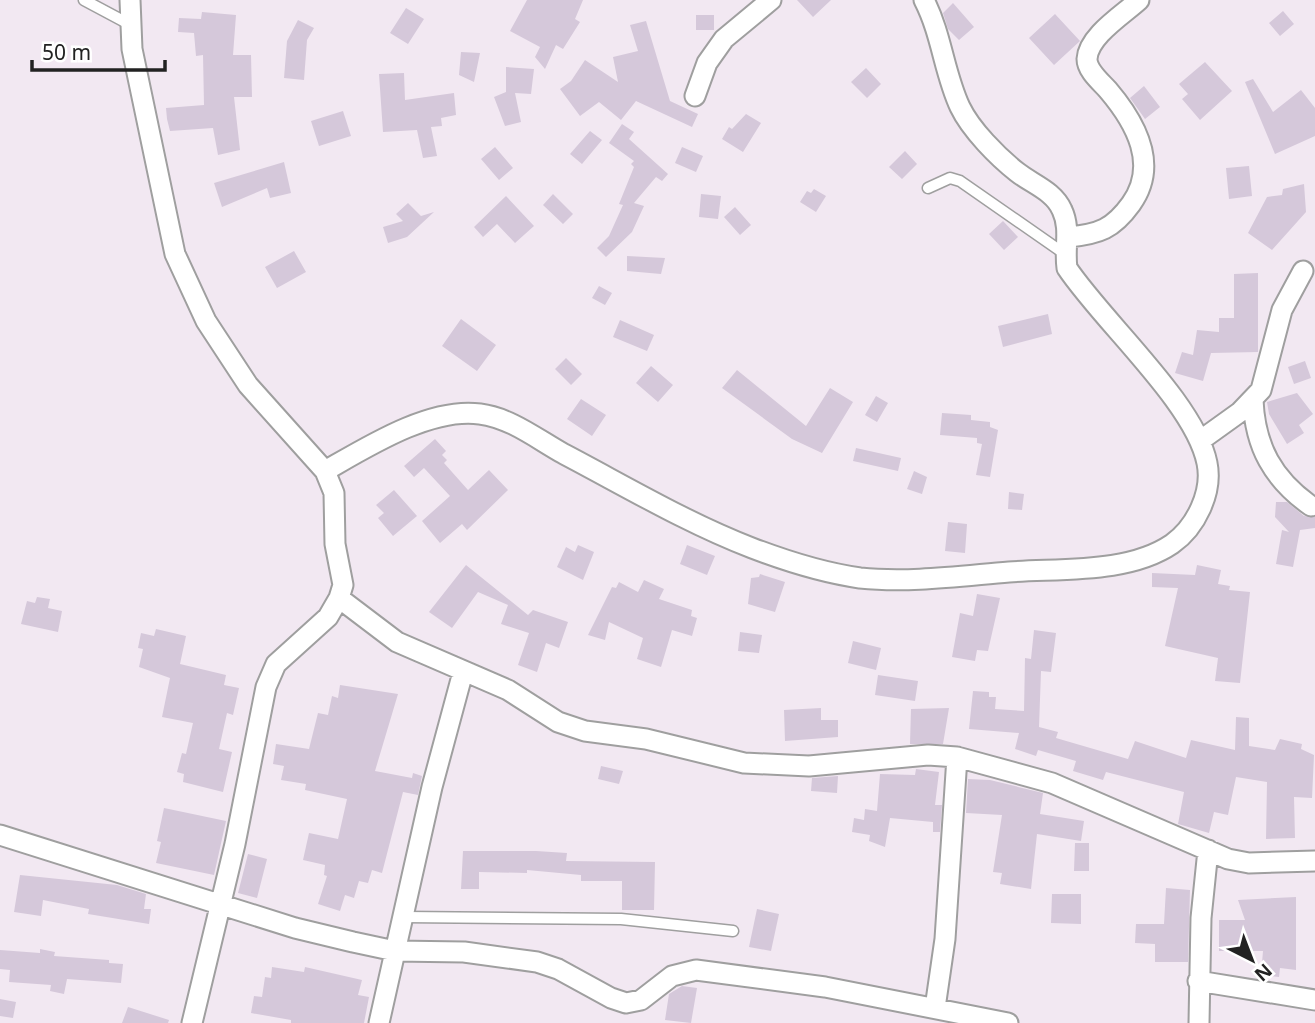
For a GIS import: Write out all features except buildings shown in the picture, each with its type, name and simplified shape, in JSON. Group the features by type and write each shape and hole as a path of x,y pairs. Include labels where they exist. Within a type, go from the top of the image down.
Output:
{"street":[{"path":"130,0 132,49 175,254 206,321 248,385 325,471 334,493 335,544 343,585 340,598 328,617 276,664 266,687 192,1023"},
{"path":"695,96 707,63 724,39 771,0"},
{"path":"325,471 386,436 457,414 480,414 520,428 627,487 752,548 859,578 925,579 1111,565 1148,556 1171,545 1188,531 1206,496 1208,466 1201,440 1174,400 1067,268 1062,209 1056,200 1014,170 961,110 937,27 924,0"},
{"path":"1067,246 1106,231 1118,221 1139,194 1145,177 1146,163 1131,123 1122,106 1090,69 1087,60 1092,47 1102,34 1139,0"},
{"path":"1201,440 1253,400 1266,381 1282,310 1303,271"},
{"path":"1253,400 1256,431 1267,462 1281,482 1311,506"},
{"path":"340,598 397,642 508,690 558,722 585,731 646,739 744,763 808,766 928,755 957,757 1052,783 1208,850 1249,863 1315,861"},
{"path":"379,1023 447,723 463,672"},
{"path":"936,1009 945,939 957,757"},
{"path":"0,835 295,928 395,951 464,952 537,962 558,969 611,998 626,1003 641,1000 672,976 696,970 825,987 994,1022"},
{"path":"1199,1023 1198,981 1208,850"},
{"path":"1198,981 1315,1000"}],"lane":[{"path":"84,0 130,24"},
{"path":"928,188 950,178 960,181 1067,246"},
{"path":"404,917 621,919 733,931"}]}
